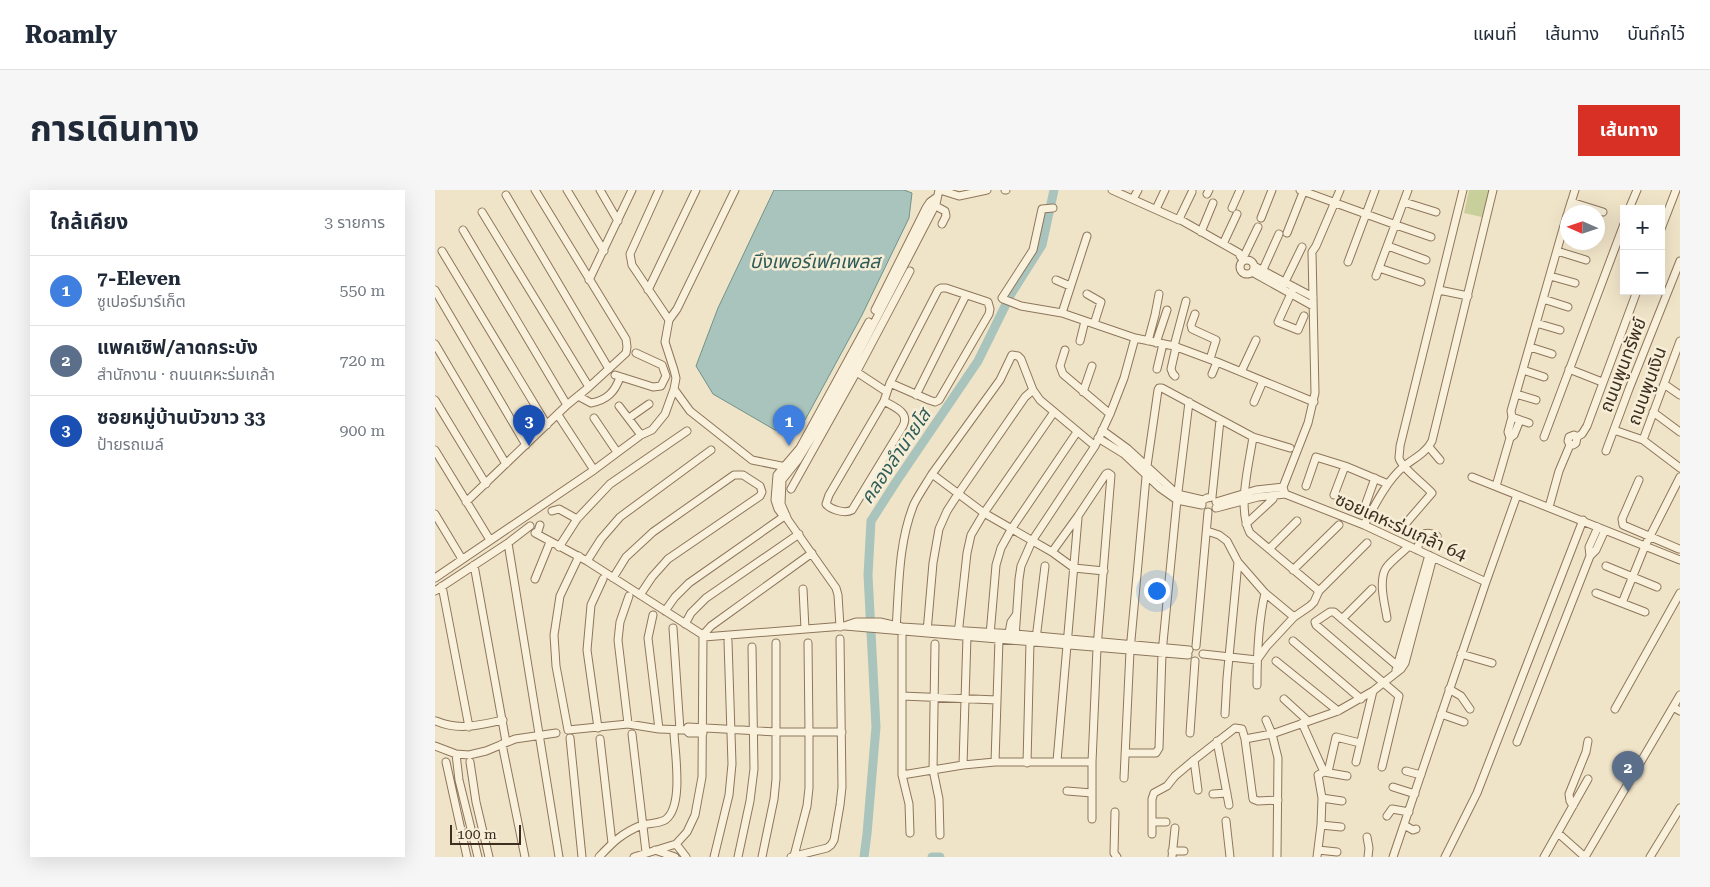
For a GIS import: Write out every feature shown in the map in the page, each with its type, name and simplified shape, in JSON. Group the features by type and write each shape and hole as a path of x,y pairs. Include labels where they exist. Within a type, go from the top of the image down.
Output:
{"street":[{"path":"535,190 626,340 626,353 615,373 614,391 604,399 591,403 578,396"},
{"path":"567,190 604,251"},
{"path":"600,190 618,221"},
{"path":"589,280 633,190"},
{"path":"659,190 630,254 632,265 669,320"},
{"path":"648,290 696,190"},
{"path":"435,578 594,470 641,435 652,430 665,414 675,389 676,378 665,342 669,320 677,310 735,190"},
{"path":"956,190 964,195"},
{"path":"842,626 836,588 799,534 778,509 779,479 787,467 798,460 831,406 848,366 939,192 964,195 975,191 987,190"},
{"path":"1112,190 1179,220 1239,253 1242,258 1251,261 1253,269 1292,290 1313,306"},
{"path":"1133,199 1138,190"},
{"path":"1156,209 1165,190"},
{"path":"1223,244 1240,190"},
{"path":"1261,218 1272,190"},
{"path":"1261,274 1283,234 1303,190 1395,226 1431,237"},
{"path":"1202,503 1207,498 1215,502 1284,490 1314,402 1316,382 1313,306 1314,252 1340,190"},
{"path":"1348,262 1375,190"},
{"path":"1376,276 1408,190"},
{"path":"1407,522 1432,493 1403,467 1399,458 1400,446 1463,190"},
{"path":"1364,525 1388,484 1403,467 1429,447 1432,441 1493,190"},
{"path":"1570,205 1575,190"},
{"path":"1631,205 1637,190"},
{"path":"1665,219 1676,190"},
{"path":"1179,220 1191,192"},
{"path":"506,195 615,373 653,387 661,386 665,382 666,376 661,365 636,353"},
{"path":"1404,202 1436,212"},
{"path":"1571,202 1581,205"},
{"path":"1201,232 1213,203"},
{"path":"932,204 945,211 946,216 942,224"},
{"path":"1053,208 1041,209 1033,250 1002,298 1003,300 1061,313 1135,338 1175,347 1213,360 1314,402"},
{"path":"482,212 589,387"},
{"path":"1253,269 1245,274 1241,271 1240,266 1242,258 1258,227"},
{"path":"463,230 567,405"},
{"path":"1544,437 1620,235"},
{"path":"1061,313 1087,236"},
{"path":"1510,438 1508,432 1512,417 1511,411 1560,243"},
{"path":"1388,246 1426,260"},
{"path":"1283,285 1301,247"},
{"path":"443,251 547,425"},
{"path":"1557,251 1586,260"},
{"name":"ถนนพูนทรัพย์","path":"1606,451 1632,380 1680,261"},
{"path":"1379,268 1421,282"},
{"path":"791,489 910,272"},
{"path":"1550,276 1575,283"},
{"path":"1056,280 1070,286"},
{"path":"884,401 902,411 906,421 853,510 844,512 829,507 826,504 829,495 884,401 890,383 938,290 946,288 988,302 989,314 939,400 935,402 890,383"},
{"path":"435,290 527,445"},
{"path":"1292,290 1313,297"},
{"path":"1292,290 1278,322 1298,330 1304,316"},
{"path":"1439,290 1468,296"},
{"path":"1087,294 1101,302 1094,324"},
{"path":"1148,341 1159,294"},
{"path":"916,395 966,295"},
{"path":"1551,508 1559,471 1571,444 1577,443 1577,437 1582,434 1587,426 1635,295"},
{"path":"1543,299 1568,306"},
{"path":"1175,376 1171,369 1186,301"},
{"path":"1157,368 1159,343 1167,310"},
{"path":"1195,314 1191,325 1192,329 1216,340 1211,374"},
{"path":"1079,341 1085,321"},
{"path":"1537,323 1560,330"},
{"path":"1011,637 1016,615 1021,566 1032,541 1095,446 1103,430 1124,378 1135,338"},
{"path":"1241,372 1256,340"},
{"name":"ถนนพูนเงิน","path":"1643,440 1680,341"},
{"path":"435,344 506,464"},
{"path":"1530,347 1552,354"},
{"path":"1065,350 1060,366 1063,374 1110,414"},
{"path":"910,834 909,804 902,775 902,696 898,629 905,531 915,503 932,474 1000,380 1012,355 1021,358 1033,390 1040,400 1095,446"},
{"path":"848,366 887,392"},
{"path":"1083,392 1092,366"},
{"path":"1569,369 1602,382"},
{"path":"1523,370 1544,376"},
{"path":"466,502 567,405 589,387 615,373"},
{"path":"1254,402 1263,381"},
{"path":"1664,384 1680,395"},
{"path":"1124,778 1130,648 1146,474 1159,388 1175,393 1253,437 1290,448"},
{"path":"675,389 690,411 752,460 787,467"},
{"path":"927,631 937,538 947,511 1025,397 1033,390"},
{"path":"1516,394 1535,400"},
{"path":"435,400 486,484"},
{"path":"1125,753 1155,753 1158,751 1163,650 1177,497 1189,402"},
{"path":"629,418 649,404"},
{"path":"619,406 641,435"},
{"path":"958,633 967,553 971,535 984,513 1054,412"},
{"path":"1653,412 1680,432"},
{"path":"558,414 594,470"},
{"path":"1512,417 1529,422"},
{"path":"595,418 617,452"},
{"path":"1202,503 1204,510 1208,512 1214,511 1220,420"},
{"path":"1496,486 1510,438 1514,435 1520,420"},
{"path":"1103,430 1128,448 1177,497"},
{"path":"1615,430 1643,440 1680,468"},
{"path":"559,547 577,519 610,484 687,431"},
{"path":"990,635 996,565 1001,548 1012,528 1077,432"},
{"path":"1253,437 1245,496 1245,524 1250,533 1319,591"},
{"path":"1099,438 1124,454 1146,474 1177,497 1202,503"},
{"path":"1429,447 1440,460"},
{"path":"435,450 490,540"},
{"path":"587,561 601,539 620,517 711,450"},
{"path":"1305,486 1316,457 1345,466 1388,484"},
{"path":"1334,495 1345,466"},
{"path":"932,474 984,513 1012,528 1074,568 1104,571"},
{"path":"1051,552 1106,474 1110,474 1112,478 1097,645 1091,762 1093,819"},
{"path":"613,578 627,558 653,532 734,475 743,475 760,486 762,492 760,496 668,559 652,577 640,595"},
{"path":"1472,477 1678,559 1680,548 1625,526 1622,522 1639,480"},
{"path":"1622,603 1645,546 1680,477"},
{"path":"1365,506 1375,478"},
{"name":"ซอยเคหะร่มเกล้า 64","path":"1284,490 1485,582"},
{"path":"1393,857 1485,582 1517,494"},
{"path":"1245,524 1273,499"},
{"path":"552,511 559,509 577,519"},
{"path":"540,525 536,534 579,556 704,636 856,625 1188,652 1196,646 1208,512"},
{"path":"435,514 462,559"},
{"path":"1057,762 1078,516"},
{"path":"665,611 689,583 786,517"},
{"path":"1445,857 1477,793 1583,520"},
{"path":"1269,549 1297,521"},
{"path":"1293,570 1339,525"},
{"path":"435,591 508,543 530,526"},
{"path":"1517,742 1591,556 1596,550 1601,528"},
{"path":"1207,531 1219,535 1227,541 1238,562 1265,593 1294,617"},
{"path":"1417,550 1424,533 1429,532 1437,536"},
{"path":"685,624 691,613 706,598 799,534"},
{"path":"535,579 550,542"},
{"path":"508,543 559,857"},
{"path":"1257,660 1267,646 1294,617 1314,602 1319,591 1367,543"},
{"path":"1387,618 1383,591 1386,568 1409,546"},
{"path":"634,857 676,844 687,832 695,815 702,777 704,636 711,626 812,553"},
{"path":"579,556 560,596 554,635 556,666 568,730 628,724 680,731 688,727 703,730 842,732"},
{"path":"1245,739 1272,734 1338,711 1373,691 1405,663 1414,617 1431,556"},
{"path":"1225,714 1238,562"},
{"path":"474,565 503,720 504,743 525,857"},
{"path":"1027,763 1034,640 1045,566"},
{"path":"1606,566 1657,587"},
{"path":"598,728 587,650 591,604 603,579"},
{"path":"442,586 469,727"},
{"path":"803,589 805,629"},
{"path":"1342,619 1372,589"},
{"path":"1257,685 1257,660 1265,593"},
{"path":"1595,593 1645,612"},
{"path":"1615,709 1680,593"},
{"path":"628,724 618,640 620,622 629,596"},
{"path":"1381,767 1399,699 1397,694 1315,624 1332,611 1398,669"},
{"path":"653,615 648,638 659,729"},
{"path":"599,857 620,835 644,825 655,824 665,820 671,813 674,805 680,731 673,628"},
{"path":"958,633 967,636 990,635 999,639 1011,637"},
{"path":"963,765 967,636"},
{"path":"793,857 827,848 834,840 841,806 840,639"},
{"path":"995,762 999,639"},
{"path":"714,857 731,782 728,641"},
{"path":"1293,641 1361,699"},
{"path":"762,857 775,792 777,732 776,643"},
{"path":"793,857 807,806 809,788 808,643"},
{"path":"935,644 933,770 939,799 940,835"},
{"path":"1188,652 1189,658 1195,661 1201,659 1203,654 1201,648 1196,646"},
{"path":"738,857 752,788 754,768 752,647"},
{"path":"1203,654 1257,660"},
{"path":"1461,654 1492,663"},
{"path":"1190,733 1195,661"},
{"path":"1276,662 1338,711"},
{"path":"1449,689 1461,696 1469,709"},
{"path":"1356,762 1373,691"},
{"path":"1558,833 1585,857 1680,695"},
{"path":"902,696 997,700"},
{"path":"1284,699 1305,722 1326,772"},
{"path":"1673,707 1680,711"},
{"path":"1441,714 1464,722"},
{"path":"435,720 447,726 469,727 503,720"},
{"path":"1266,720 1272,734 1278,758 1277,857"},
{"path":"1152,834 1152,796 1167,786 1175,776 1217,741 1238,728 1242,730 1245,739 1253,799 1258,802 1278,800"},
{"path":"435,746 456,754 469,755 539,734 556,733"},
{"path":"632,734 646,852"},
{"path":"1326,772 1336,737 1360,743"},
{"path":"570,738 582,857"},
{"path":"600,739 612,843"},
{"path":"1217,741 1229,805"},
{"path":"1573,806 1569,801 1569,794 1586,752 1588,741"},
{"path":"456,754 458,774 477,857"},
{"path":"1194,760 1198,790"},
{"path":"446,762 467,857"},
{"path":"470,762 476,802 489,857"},
{"path":"902,775 995,762 1091,762"},
{"path":"1406,771 1421,775"},
{"path":"1337,852 1317,853 1322,798 1317,778 1319,774 1326,772 1347,776"},
{"path":"1544,857 1588,779"},
{"path":"1393,787 1415,794"},
{"path":"1067,791 1092,793"},
{"path":"1213,794 1227,793"},
{"path":"1322,798 1342,801"},
{"path":"456,807 476,802"},
{"path":"1650,857 1680,808"},
{"path":"1387,816 1393,809 1409,812"},
{"path":"1115,812 1114,853 1117,857"},
{"path":"1226,821 1230,857"},
{"path":"1152,822 1166,822"},
{"path":"1321,825 1341,826"},
{"path":"1404,825 1413,830 1416,829"},
{"path":"1175,828 1172,854 1185,851"},
{"path":"1367,837 1368,857"},
{"path":"676,844 686,857"},
{"path":"655,850 675,857"}],"green space":[{"path":"1469,190 1493,190 1486,218 1464,213"}],"water":[{"name":"บึงเพอร์เฟคเพลส","path":"774,190 904,190 912,193 909,218 862,315 805,420 794,431 775,430 713,394 696,366 718,308"}],"waterway":[{"name":"คลองลำนายโส","path":"864,857 876,727 868,575 871,521 978,361 1011,294 1042,245 1054,190"},
{"path":"932,857 940,857"}],"place":[{"name":"ซอยหมู่บ้านบัวขาว 33","path":"529,446"},
{"name":"7-Eleven","path":"789,446"},
{"name":"แพคเซิฟ/ลาดกระบัง","path":"1628,792"}]}
